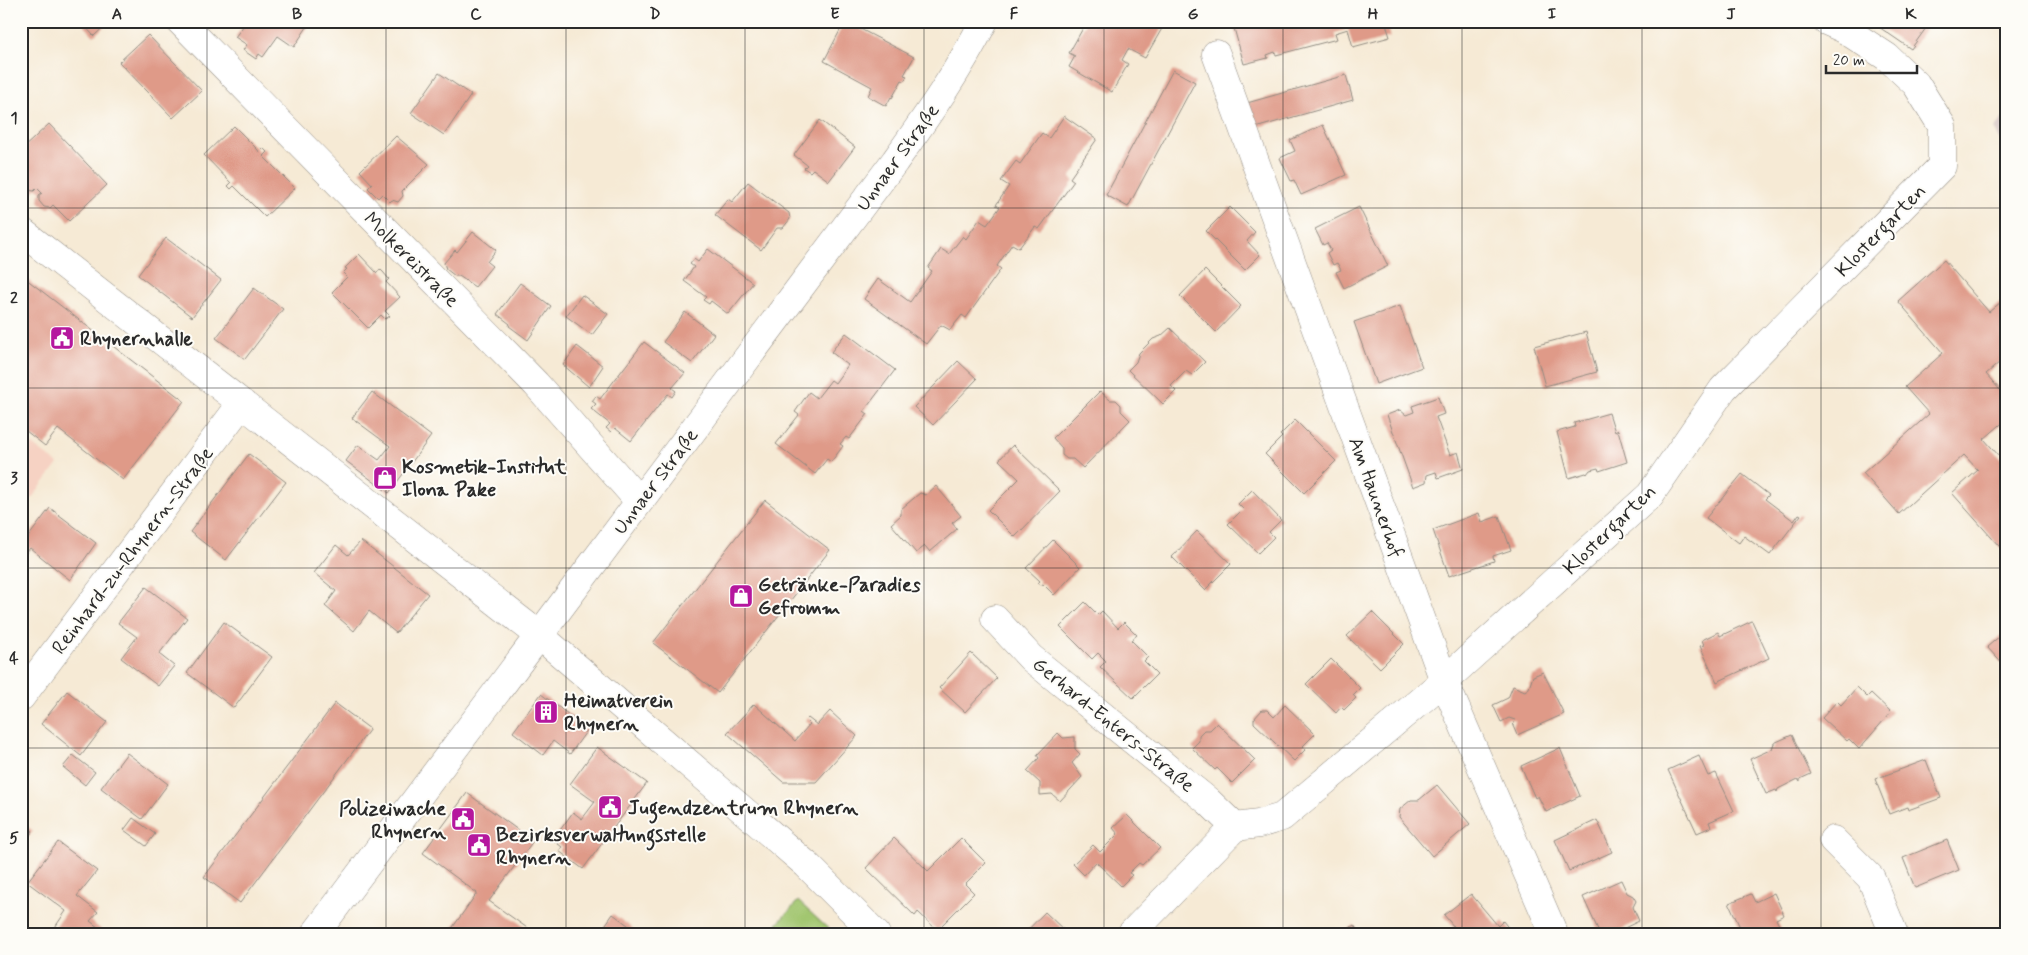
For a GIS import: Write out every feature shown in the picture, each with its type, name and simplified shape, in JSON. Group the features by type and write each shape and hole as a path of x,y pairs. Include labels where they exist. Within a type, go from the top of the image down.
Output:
{"street":[{"name":"Molkereistraße","path":"180,21 536,384 640,500"},
{"name":"Unnaer Straße","path":"315,934 899,156 943,93 970,49 984,21"},
{"name":"Klostergarten","path":"1235,827 1259,824 1282,817 1444,681 1650,495 1723,389 1942,166 1942,126 1916,84 1887,57 1844,29 1826,21"},
{"name":"Am Haunerhof","path":"1216,54 1444,681 1554,934"},
{"path":"21,231 539,635 807,865 876,934"},
{"name":"Reinhard-zu-Rhynern-Straße","path":"21,697 242,403"},
{"name":"Gerhard-Enters-Straße","path":"995,619 1031,658 1208,801 1235,827"},
{"path":"1131,934 1235,827"},
{"path":"1833,840 1871,878 1894,934"}],"shaded area":[{"path":"2007,114 2007,154 1994,128"},
{"path":"21,436 58,464 21,512"}],"green space":[{"path":"798,901 834,934 768,934"}],"building":[{"path":"80,21 110,21 94,36"},
{"path":"247,21 305,21 309,24 294,47 278,36 263,57 259,54 256,59 243,50 247,45 235,37"},
{"path":"845,21 914,57 904,75 907,76 904,81 902,80 886,106 868,96 872,87 824,61"},
{"path":"1087,21 1157,21 1164,25 1145,58 1128,49 1122,60 1128,64 1112,92 1069,67 1075,56 1069,53"},
{"path":"1232,21 1385,21 1390,37 1353,47 1348,29 1335,33 1337,39 1276,55 1275,52 1267,55 1268,58 1244,64"},
{"path":"1878,21 1931,21 1911,49 1876,25"},
{"path":"148,35 202,91 173,118 119,62"},
{"path":"1173,70 1195,82 1128,207 1106,195"},
{"path":"439,73 471,95 444,135 411,113"},
{"path":"1346,75 1353,100 1255,128 1247,103"},
{"path":"1064,116 1097,139 1070,178 1074,181 1039,229 1035,227 1019,248 1012,244 997,266 1001,269 966,318 962,315 950,330 941,325 926,344 864,299 878,279 910,302 932,271 928,268 941,249 949,254 963,236 966,239 979,220 987,225 1000,207 996,205 1009,186 1001,181 1016,161 1020,164 1042,133 1049,138"},
{"path":"820,120 855,147 829,181 813,169 810,172 804,168 807,165 794,155"},
{"path":"49,124 107,185 69,221 53,205 50,208 44,207 39,201 39,195 42,193 37,188 34,191 28,190 23,184 23,179 26,176 21,171 21,150"},
{"path":"1323,125 1346,175 1301,195 1294,180 1291,181 1280,158 1295,151 1290,140"},
{"path":"234,126 259,152 263,148 267,152 263,156 295,188 265,217 234,186 231,189 228,186 231,183 204,155"},
{"path":"396,136 429,164 402,191 403,196 398,202 392,200 390,202 382,194 378,198 368,188 372,184 360,171"},
{"path":"748,182 789,213 790,219 783,228 777,228 761,250 715,215 728,199 732,202"},
{"path":"1230,207 1255,232 1247,241 1260,255 1245,270 1206,231"},
{"path":"1359,207 1388,266 1344,288 1336,272 1341,270 1337,263 1333,265 1327,253 1331,250 1327,243 1323,245 1315,229"},
{"path":"473,232 496,250 487,262 492,266 475,287 459,276 455,276 446,269 444,263 455,250 457,252"},
{"path":"166,238 221,280 192,317 138,275"},
{"path":"708,249 753,283 728,314 711,301 709,304 703,300 706,297 684,281 694,267 690,264 694,259 698,262"},
{"path":"359,254 377,273 380,269 383,272 389,279 386,282 400,297 385,311 390,316 385,319 381,315 368,328 332,292 347,277 343,273 347,269 345,268"},
{"path":"1944,260 1989,312 2007,297 2007,356 1986,374 2007,398 2007,419 1984,439 2007,465 2007,555 1952,493 1978,470 1964,455 1899,514 1863,473 1929,414 1905,387 1943,353 1898,301"},
{"path":"1205,270 1241,306 1216,332 1180,296"},
{"name":"Rhynernhalle","path":"21,275 184,401 123,480 58,429 45,446 21,427"},
{"path":"520,283 551,306 528,340 497,314"},
{"path":"254,288 283,309 245,359 216,338"},
{"path":"582,295 608,314 592,335 566,316"},
{"path":"1400,306 1422,367 1376,384 1354,322"},
{"path":"685,312 714,334 692,363 663,342"},
{"path":"1170,328 1205,362 1192,375 1186,371 1171,386 1176,391 1163,404 1128,370 1136,362 1139,353 1153,339 1161,336"},
{"path":"1586,332 1597,372 1545,386 1534,346"},
{"path":"846,333 895,370 864,411 868,414 849,439 846,437 840,444 843,446 831,462 827,459 815,474 776,444 799,415 795,412 809,392 817,398 831,380 835,383 848,365 831,352"},
{"path":"644,342 685,373 672,388 676,391 672,397 668,394 631,441 615,428 611,432 606,428 610,424 591,409 596,404 592,401 596,396 600,399"},
{"path":"577,346 603,366 589,387 563,365"},
{"path":"958,361 977,379 933,425 914,407"},
{"path":"1100,391 1110,400 1116,400 1121,405 1121,411 1130,420 1083,468 1073,459 1067,459 1062,455 1062,448 1053,438"},
{"path":"372,392 431,436 389,493 346,461 358,445 379,460 390,446 352,418"},
{"path":"1438,397 1444,414 1436,417 1450,455 1458,452 1463,469 1438,478 1436,472 1427,475 1426,482 1413,487 1387,415 1400,410 1406,415 1414,412 1412,406"},
{"path":"1609,413 1615,432 1618,430 1627,462 1599,471 1598,468 1590,470 1587,474 1569,478 1557,432 1575,427 1574,423"},
{"path":"1295,420 1336,461 1304,493 1265,454"},
{"path":"1013,445 1060,491 1015,537 988,510 1019,479 999,460"},
{"path":"249,454 286,482 226,560 190,532"},
{"path":"1742,474 1769,495 1765,499 1794,521 1799,514 1801,515 1770,555 1744,536 1739,543 1706,518"},
{"path":"936,486 961,516 952,523 957,529 930,552 925,546 916,553 891,524 901,515 901,509 920,493 926,495"},
{"path":"1252,490 1281,520 1269,532 1274,537 1258,553 1228,524 1243,509 1238,504"},
{"name":"Getränke-Paradies Gefromm","path":"765,500 830,550 718,693 653,643"},
{"path":"50,508 96,543 70,580 30,548 21,559 21,542 23,544"},
{"path":"1479,513 1482,522 1499,516 1511,550 1493,556 1494,561 1449,576 1433,530"},
{"path":"1197,531 1231,564 1205,590 1172,557"},
{"path":"1053,540 1080,567 1054,595 1043,584 1038,583 1040,581 1026,568"},
{"path":"361,541 428,594 396,633 369,611 354,631 325,606 336,591 314,573 336,545 348,555"},
{"path":"146,587 187,618 159,654 174,666 158,686 121,658 137,637 118,623"},
{"path":"1085,602 1098,615 1102,611 1118,628 1124,622 1137,635 1131,640 1148,657 1144,661 1157,674 1133,698 1100,667 1106,661 1098,653 1092,659 1060,627"},
{"path":"1372,612 1404,644 1380,668 1347,636"},
{"path":"1752,621 1769,658 1717,682 1700,646 1704,645 1702,640 1718,632 1720,636"},
{"path":"224,622 272,657 234,708 187,673"},
{"path":"2007,630 2007,669 1987,647"},
{"path":"971,653 997,678 965,712 939,688"},
{"path":"1331,659 1360,688 1353,695 1356,698 1344,710 1341,707 1336,713 1306,684"},
{"path":"1543,672 1564,714 1517,735 1513,726 1515,720 1509,718 1501,722 1493,705 1508,698 1513,686 1525,691 1529,688 1533,676"},
{"path":"1857,687 1867,697 1871,693 1891,712 1859,749 1849,739 1847,741 1822,718 1837,701 1841,705"},
{"path":"67,691 107,722 81,756 41,724"},
{"name":"Heimatverein Rhynern","path":"541,694 588,729 570,754 553,741 543,755 513,732"},
{"path":"335,703 370,729 240,903 204,877"},
{"path":"754,704 795,741 810,724 806,720 808,718 817,725 830,711 857,736 816,782 783,782 727,733"},
{"path":"1285,705 1315,734 1303,746 1306,749 1294,761 1254,723 1254,719 1262,710 1267,710 1274,717"},
{"path":"1217,723 1255,760 1232,783 1192,748 1199,741 1199,735 1204,730 1210,730"},
{"path":"1058,733 1063,738 1075,737 1075,749 1080,754 1072,763 1082,777 1060,801 1052,794 1040,795 1040,783 1027,771 1039,758 1037,755"},
{"path":"1792,735 1811,774 1800,779 1800,782 1798,779 1778,789 1777,792 1776,790 1766,794 1750,759 1772,749 1774,743"},
{"name":"Jugendzentrum Rhynern","path":"597,747 647,783 583,869 559,851 562,847 553,840 573,812 582,819 595,802 570,784"},
{"path":"1560,748 1580,796 1546,812 1538,796 1535,798 1521,766"},
{"path":"127,753 168,784 142,819 101,788"},
{"path":"73,755 95,772 85,785 63,767"},
{"path":"1699,756 1708,776 1716,773 1734,811 1709,822 1711,827 1697,833 1668,770"},
{"path":"1926,760 1941,798 1908,810 1907,807 1889,814 1875,779"},
{"path":"1437,785 1470,824 1432,856 1399,817 1400,809 1411,800 1419,800"},
{"name":"Bezirksverwaltungsstelle Rhynern","path":"467,793 533,841 489,901 530,930 528,934 448,934 477,893 423,853"},
{"path":"1127,815 1160,848 1142,865 1139,863 1129,873 1132,875 1121,886 1096,862 1084,875 1073,864 1093,845 1100,852 1118,834 1113,828"},
{"path":"133,818 155,834 146,846 124,830"},
{"path":"1597,820 1612,852 1569,871 1555,840"},
{"path":"21,822 33,831 21,846"},
{"path":"894,838 928,871 961,838 986,863 965,884 974,893 937,930 918,912 915,916 866,868"},
{"path":"1947,840 1959,870 1915,888 1903,858"},
{"path":"58,842 97,871 77,896 98,912 90,921 107,934 58,934 53,930 66,911 27,882"},
{"path":"1621,880 1627,893 1633,896 1636,901 1633,907 1639,921 1612,934 1600,934 1583,897"},
{"path":"1774,893 1784,915 1776,919 1783,933 1743,934 1729,903 1751,894 1755,902"},
{"path":"1471,894 1498,926 1503,921 1513,934 1447,934 1454,927 1444,915"},
{"path":"1045,912 1068,934 1024,934"},
{"path":"613,914 640,934 599,934"},
{"path":"1354,925 1360,934 1341,934"}],"place":[{"name":"Rhynernhalle","path":"62,338"},
{"name":"Kosmetik-Institut Ilona Pake","path":"385,478"},
{"name":"Getränke-Paradies Gefromm","path":"741,596"},
{"name":"Heimatverein Rhynern","path":"546,712"},
{"name":"Jugendzentrum Rhynern","path":"610,807"},
{"name":"Polizeiwache Rhynern","path":"463,819"},
{"name":"Bezirksverwaltungsstelle Rhynern","path":"479,845"}]}
